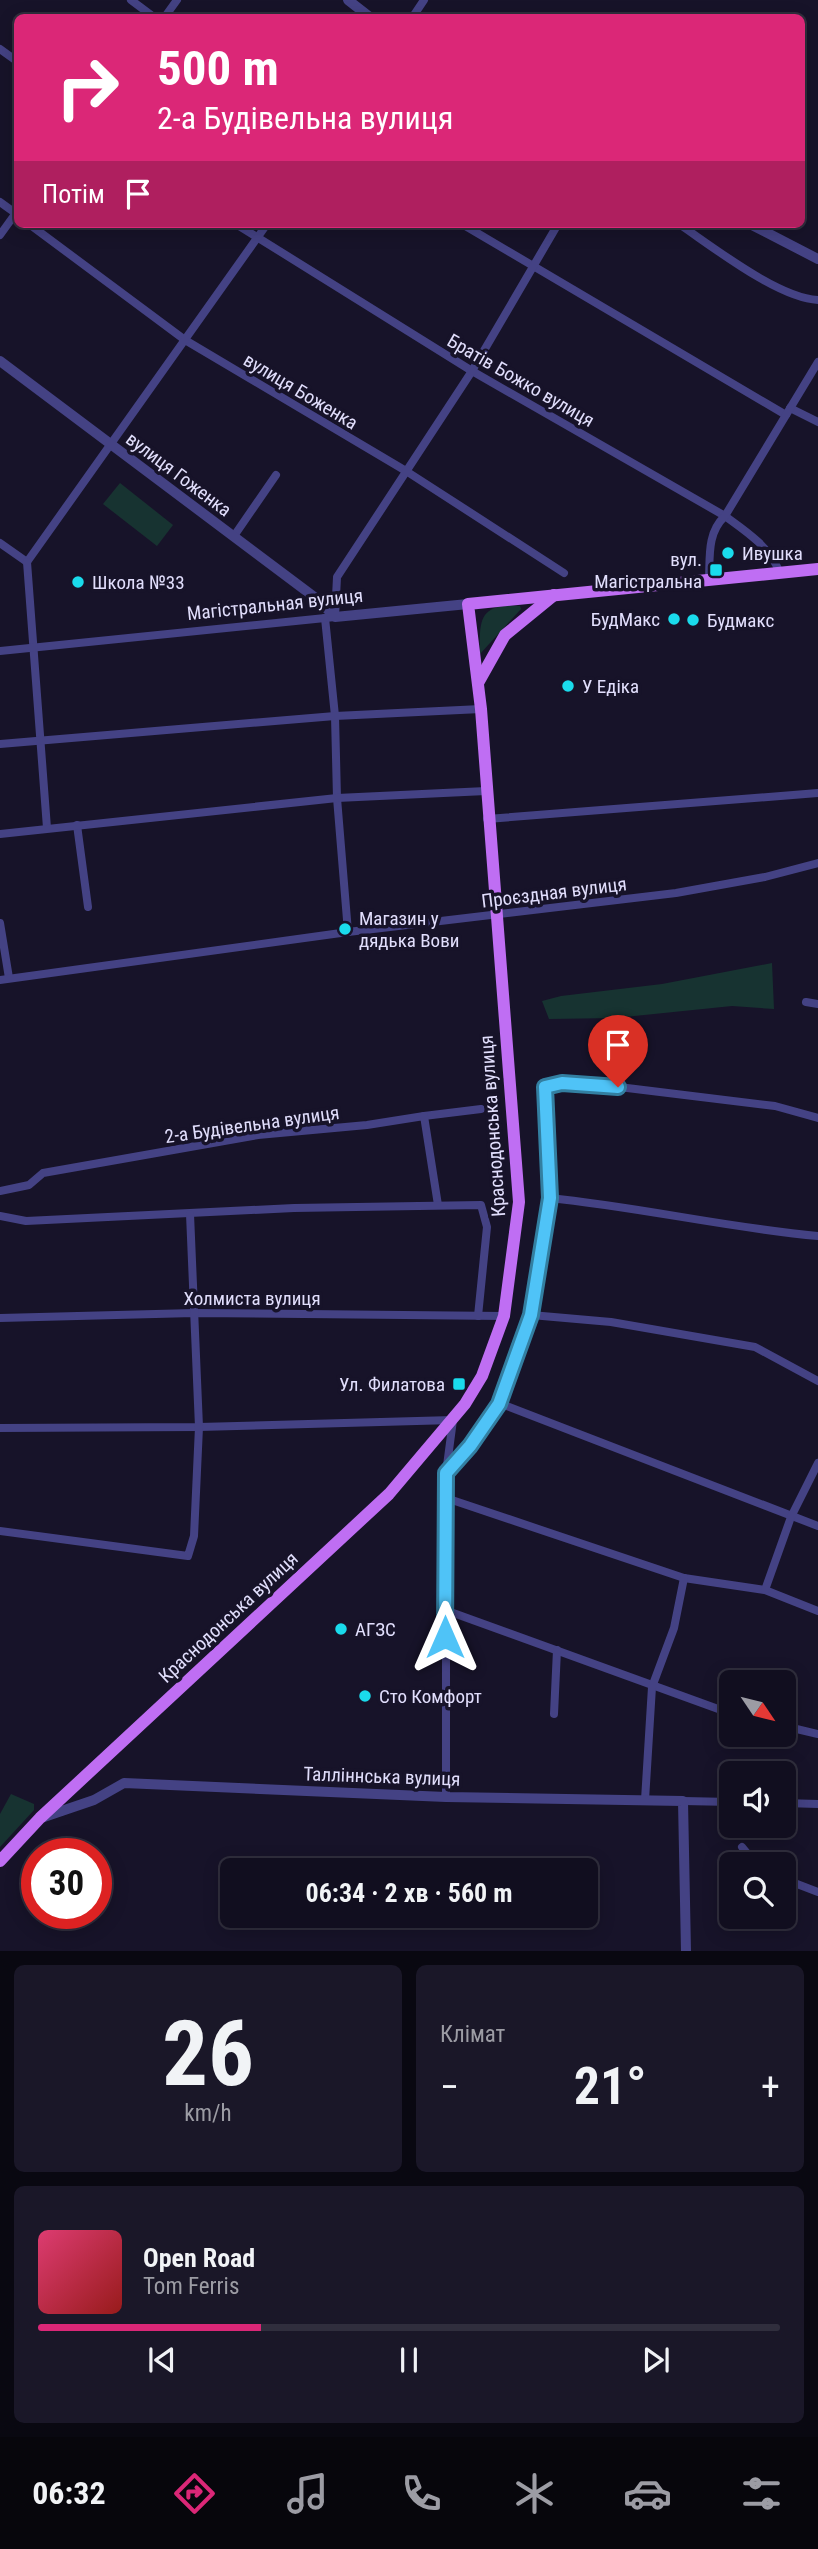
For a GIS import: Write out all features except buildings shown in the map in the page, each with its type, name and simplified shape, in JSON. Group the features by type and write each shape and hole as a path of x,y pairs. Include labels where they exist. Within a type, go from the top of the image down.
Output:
{"main road":[{"path":"709,580 818,569"},
{"name":"Магістральная вулиця","path":"467,604 709,580"},
{"path":"477,683 505,635 554,595"},
{"name":"Краснодонська вулиця","path":"0,1861 40,1818 389,1494 453,1420 482,1376 504,1316 519,1202 487,819 481,709 467,604"}],"street":[{"path":"131,0 150,14"},
{"path":"348,0 366,14"},
{"path":"0,235 14,217"},
{"name":"вулиця Боженка","path":"34,228 185,340 406,471 564,573"},
{"name":"Братів Божко вулиця","path":"241,228 472,371 724,516 756,539 774,558 780,573"},
{"path":"47,828 27,562 264,228"},
{"path":"468,228 531,267 788,412 818,422"},
{"path":"348,932 337,798 330,617 337,577 472,371 555,228"},
{"path":"685,228 755,275 808,299 818,300"},
{"path":"758,228 818,259"},
{"name":"вулиця Гоженка","path":"0,361 317,599 330,617"},
{"path":"709,580 710,539 717,523 724,516 818,362"},
{"path":"234,536 276,475"},
{"path":"0,542 27,562"},
{"name":"Магістральная вулиця","path":"0,651 467,604"},
{"path":"0,744 335,716 481,709"},
{"path":"0,834 337,798 486,791"},
{"path":"487,819 818,793"},
{"path":"77,825 88,907"},
{"name":"Проєздная вулиця","path":"4,979 348,932 676,892 765,877 818,863"},
{"path":"0,923 4,979"},
{"path":"806,1002 818,1004"},
{"path":"446,1473 474,1441 499,1404 531,1315 550,1198 545,1087 562,1083 618,1087 775,1106 818,1118"},
{"name":"2-а Будівельна вулиця","path":"0,1191 29,1185 43,1173 258,1136 367,1125 481,1109"},
{"path":"424,1116 438,1205"},
{"path":"550,1198 596,1203 754,1230 818,1236"},
{"path":"0,1216 26,1221 481,1205 487,1227 478,1316"},
{"path":"0,1531 188,1556 194,1536 199,1427 190,1214"},
{"name":"Холмиста вулиця","path":"0,1318 194,1313 504,1316"},
{"path":"531,1315 611,1322 755,1348 818,1381"},
{"path":"499,1404 818,1525"},
{"path":"0,1428 199,1427 453,1420 446,1473 446,1797"},
{"path":"765,1590 791,1517 818,1463"},
{"path":"446,1498 684,1578 765,1590 818,1611"},
{"path":"645,1801 652,1686 674,1628 684,1578"},
{"path":"445,1610 719,1709"},
{"path":"554,1714 557,1650"},
{"path":"796,1729 818,1734"},
{"name":"Талліннська вулиця","path":"40,1818 94,1800 124,1783 446,1797 719,1802"},
{"path":"796,1803 816,1804 818,1794"},
{"path":"683,1801 686,1951"},
{"path":"742,1847 746,1852"},
{"path":"796,1884 818,1892"}],"green space":[{"path":"120,483 173,525 157,546 103,504"},
{"path":"520,606 521,609 480,654 480,632 484,616 496,607"},
{"path":"772,963 774,1009 732,1006 615,1018 549,1019 542,1001 561,996 662,984"},
{"path":"11,1794 34,1804 34,1810 0,1847 0,1814"}],"place":[{"name":"Ивушка","path":"728,553"},
{"name":"вул. Магістральна","path":"716,570"},
{"name":"Школа №33","path":"78,582"},
{"name":"БудМакс","path":"674,619"},
{"name":"Будмакс","path":"693,620"},
{"name":"У Едіка","path":"568,686"},
{"name":"Магазин у дядька Вови","path":"345,929"},
{"name":"Ул. Филатова","path":"459,1384"},
{"name":"АГЗС","path":"341,1629"},
{"name":"Сто Комфорт","path":"365,1696"}],"route":[{"path":"445,1637 446,1473 470,1446 499,1404 531,1315 550,1198 545,1087 562,1083 618,1087"}]}
